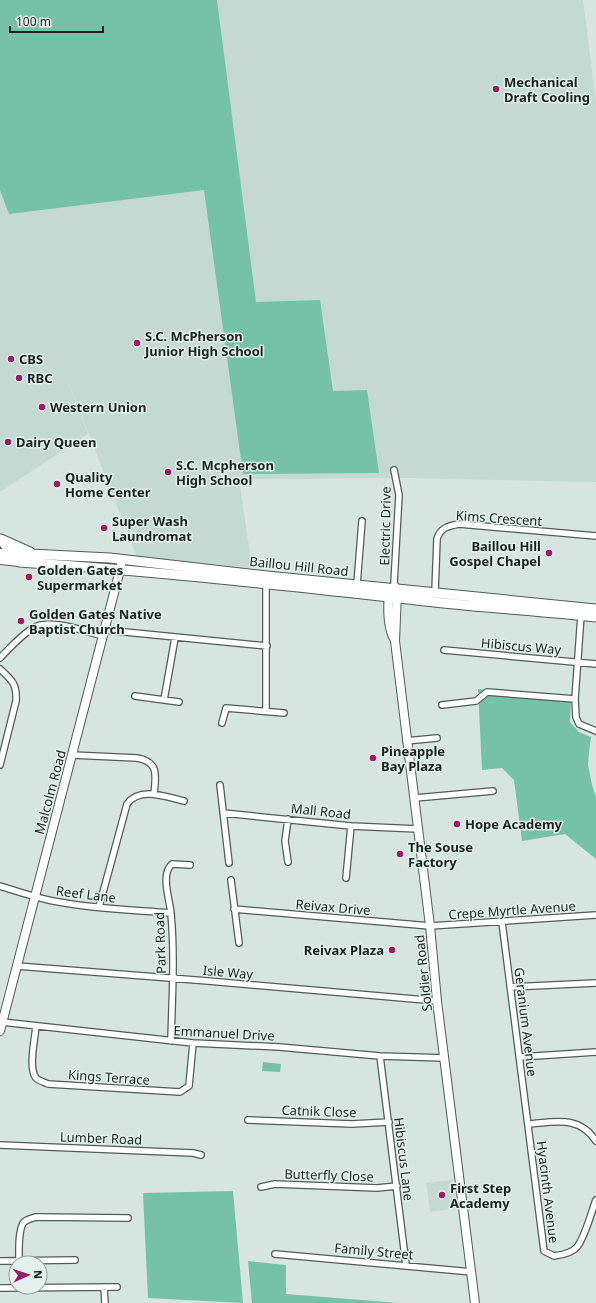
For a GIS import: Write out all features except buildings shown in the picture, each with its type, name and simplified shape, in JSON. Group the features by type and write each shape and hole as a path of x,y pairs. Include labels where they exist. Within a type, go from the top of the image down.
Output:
{"main road":[{"path":"0,538 10,553 19,562"},
{"path":"0,538 33,553"},
{"name":"Baillou Hill Road","path":"0,553 33,553 122,559 393,598 596,617"},
{"name":"Malcolm Road","path":"0,1031 122,559"},
{"name":"Baillou Hill Road","path":"0,560 267,580 394,586 435,592 596,609"},
{"name":"Soldier Road","path":"394,586 393,598 395,641 406,741 415,798 475,1303"}],"street":[{"name":"Electric Drive","path":"394,470 399,495 394,586"},
{"path":"357,584 362,521"},
{"name":"Kims Crescent","path":"435,592 437,539 439,534 445,528 450,526 458,524 596,536"},
{"path":"266,711 267,580"},
{"path":"581,615 575,700 576,717 579,724 596,731"},
{"path":"0,658 24,635 34,628 40,625 51,624 104,633 267,646"},
{"path":"164,700 175,638"},
{"name":"Hibiscus Way","path":"444,650 596,664"},
{"path":"0,669 11,679 15,685 17,693 0,765"},
{"path":"442,705 476,701 487,692 575,700"},
{"path":"135,696 179,702"},
{"path":"222,723 226,708 284,713"},
{"path":"406,741 437,738"},
{"path":"72,755 146,759 151,763 155,770 156,778 154,794"},
{"path":"220,785 229,863"},
{"path":"415,798 493,791"},
{"path":"99,907 127,804 131,798 146,793 184,800"},
{"name":"Mall Road","path":"223,812 351,826 418,829"},
{"path":"288,819 285,840 288,862"},
{"path":"346,878 351,826"},
{"name":"Park Road","path":"170,1041 174,955 171,913 166,878 167,870 172,864 190,865"},
{"path":"231,880 239,943"},
{"name":"Reef Lane","path":"0,886 35,897 58,902 171,913"},
{"name":"Reivax Drive","path":"234,908 430,926"},
{"name":"Crepe Myrtle Avenue","path":"430,926 596,915"},
{"name":"Geranium Avenue","path":"502,922 528,1124"},
{"name":"Isle Way","path":"17,966 438,1001"},
{"path":"511,987 596,983"},
{"name":"Emmanuel Drive","path":"2,1022 193,1043 271,1046 380,1056 445,1058"},
{"name":"Kings Terrace","path":"36,1026 32,1067 36,1078 48,1084 180,1092 188,1086 193,1043"},
{"path":"520,1057 596,1052"},
{"name":"Hibiscus Lane","path":"380,1056 406,1265"},
{"name":"Catnik Close","path":"248,1120 352,1124 389,1122"},
{"name":"Hyacinth Avenue","path":"596,1141 589,1132 580,1125 571,1122 528,1124 544,1251 554,1256 571,1252 577,1247 582,1240 596,1200"},
{"name":"Lumber Road","path":"0,1145 193,1153 201,1155"},
{"name":"Butterfly Close","path":"261,1187 275,1184 377,1188 397,1186"},
{"path":"19,1255 21,1229 23,1223 28,1219 36,1217 128,1218"},
{"name":"Family Street","path":"274,1254 472,1272"},
{"path":"48,1260 75,1260"},
{"path":"104,1287 105,1303"},
{"path":"0,1288 117,1287"}],"shaded area":[{"path":"0,0 583,0 596,101 596,482 408,478 239,479 252,568 137,557 55,348 88,434 0,492"},
{"name":"First Step Academy","path":"453,1180 457,1208 430,1212 426,1183"}],"green space":[{"path":"0,0 217,0 256,302 320,300 333,391 367,390 379,473 243,474 204,190 9,214 0,190"},
{"path":"478,689 571,698 570,722 579,732 591,737 588,765 596,797 596,859 565,834 522,841 514,780 502,768 482,770"},
{"path":"263,1062 281,1064 280,1072 262,1071"},
{"path":"233,1191 243,1303 148,1298 143,1193"},
{"path":"248,1261 286,1265 286,1294 399,1303 252,1303"}],"place":[{"name":"Mechanical Draft Cooling","path":"496,89"},
{"name":"S.C. McPherson Junior High School","path":"137,343"},
{"name":"CBS","path":"11,359"},
{"name":"RBC","path":"19,378"},
{"name":"Western Union","path":"42,407"},
{"name":"Dairy Queen","path":"8,442"},
{"name":"S.C. Mcpherson High School","path":"168,472"},
{"name":"Quality Home Center","path":"57,484"},
{"name":"Super Wash Laundromat","path":"104,528"},
{"name":"Baillou Hill Gospel Chapel","path":"549,553"},
{"name":"Golden Gates Supermarket","path":"29,577"},
{"name":"Golden Gates Native Baptist Church","path":"21,621"},
{"name":"Pineapple Bay Plaza","path":"373,758"},
{"name":"Hope Academy","path":"457,824"},
{"name":"The Souse Factory","path":"400,854"},
{"name":"Reivax Plaza","path":"392,950"},
{"name":"First Step Academy","path":"442,1195"}]}
